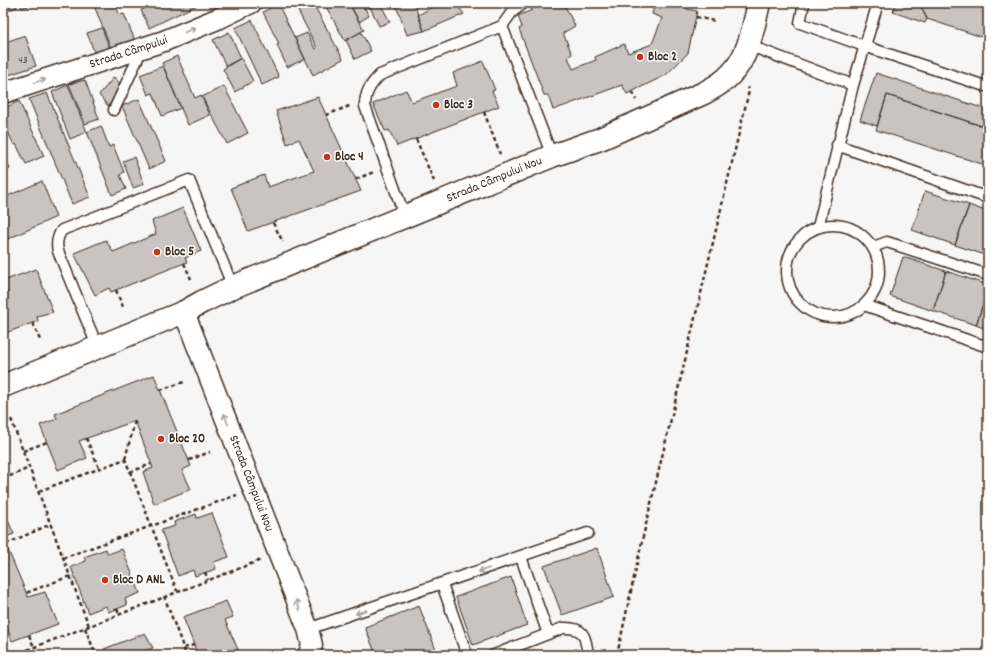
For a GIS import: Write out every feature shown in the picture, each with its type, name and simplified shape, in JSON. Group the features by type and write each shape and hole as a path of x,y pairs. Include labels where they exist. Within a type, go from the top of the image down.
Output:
{"street":[{"name":"Strada Câmpului","path":"3,93 142,49 164,41 218,10 251,3"},
{"name":"Strada Câmpului Nou","path":"3,386 184,312 233,287 552,156 600,139 704,93 718,85 730,75 745,53 759,3"},
{"name":"Strada Câmpului Nou","path":"184,312 308,629 312,645 310,655"}],"lane":[{"path":"405,217 365,106 368,89 373,81 380,75 502,26 512,12 524,3"},
{"path":"804,3 800,23 988,87"},
{"path":"818,227 853,85 878,3"},
{"path":"502,26 552,156"},
{"path":"114,110 142,49"},
{"path":"745,53 853,85"},
{"path":"838,145 988,198"},
{"path":"98,348 58,251 56,244 58,235 62,230 189,180 233,287"},
{"path":"834,224 849,227 863,235 873,247 879,262 879,278 874,293 864,305 851,314 836,317 821,316 808,310 797,300 789,287 786,273 788,258 795,244 805,234 818,227 834,224"},
{"path":"873,247 887,242 988,275"},
{"path":"864,305 988,347"},
{"path":"308,629 588,533"},
{"path":"521,557 548,634"},
{"path":"442,584 467,655"},
{"path":"500,654 563,628 573,628 582,632 586,641 588,655"}],"path":[{"path":"696,17 714,21"},
{"path":"617,655 642,541 749,91 745,53"},
{"path":"633,92 636,100"},
{"path":"326,115 365,100"},
{"path":"484,112 500,154"},
{"path":"416,139 434,181"},
{"path":"356,179 387,167"},
{"path":"273,222 282,242"},
{"path":"184,263 191,279"},
{"path":"116,290 123,306"},
{"path":"33,323 40,340"},
{"path":"160,390 184,382"},
{"path":"11,419 89,626"},
{"path":"135,421 125,458 177,591"},
{"path":"86,438 99,468"},
{"path":"23,451 46,442"},
{"path":"189,460 210,452"},
{"path":"39,491 125,458"},
{"path":"130,472 151,464"},
{"path":"3,479 29,468"},
{"path":"63,558 254,489"},
{"path":"6,544 51,524"},
{"path":"14,655 278,553"},
{"path":"205,572 208,580"},
{"path":"26,593 70,576"},
{"path":"164,596 186,655"},
{"path":"117,609 119,614"},
{"path":"85,628 96,655"},
{"path":"29,635 34,647"},
{"path":"184,648 194,645"}],"building":[{"path":"3,3 16,3 17,7 3,12"},
{"path":"20,3 37,3 22,8"},
{"path":"93,3 114,3 120,15 124,14 136,43 113,53"},
{"path":"157,3 196,3 197,5 149,28 141,10"},
{"path":"294,3 313,3 343,59 313,75 295,38 307,33 315,49 317,48"},
{"path":"324,3 349,3 364,30 345,41"},
{"path":"349,3 362,3 369,16 359,22"},
{"path":"366,3 378,3 369,8"},
{"path":"380,3 390,22 379,26 370,7"},
{"path":"395,3 414,3 424,31 407,35"},
{"path":"440,3 456,3 464,14 424,31 418,15"},
{"name":"Bloc 2","path":"538,3 569,3 565,6 575,26 563,33 572,54 568,57 573,69 596,60 595,57 624,44 628,53 652,44 662,18 652,14 655,3 689,3 687,9 697,11 688,53 666,75 627,94 622,85 553,110 548,95 544,95 519,29 522,27 518,16 532,10 530,6"},
{"path":"896,3 919,3 927,19 925,23 893,12"},
{"path":"919,3 988,3 988,39 927,19"},
{"path":"278,4 305,59 287,67 277,45 279,44 263,12"},
{"path":"252,20 279,77 262,85 235,28"},
{"path":"102,28 111,52 96,57 87,33"},
{"path":"229,32 241,58 226,66 213,40"},
{"path":"361,32 371,51 355,59 346,40"},
{"path":"25,35 36,66 9,75 3,57 3,43"},
{"path":"177,56 195,98 201,95 210,115 188,125 162,63"},
{"path":"241,58 253,81 235,92 223,69"},
{"name":"Bloc 3","path":"483,61 495,90 492,91 499,106 397,146 389,130 385,131 373,104 406,90 412,102 457,86 453,73"},
{"path":"163,66 181,108 162,116 153,93 148,95 140,75"},
{"path":"876,73 988,110 988,128 887,95 877,126 860,120"},
{"path":"114,77 123,87 108,106 99,95"},
{"path":"85,80 99,119 85,124 69,84"},
{"path":"68,85 87,132 70,139 52,92"},
{"path":"224,86 248,133 227,144 202,97"},
{"path":"47,93 90,197 72,204 29,99"},
{"path":"887,95 988,128 988,166 876,130"},
{"name":"Bloc 4","path":"318,97 361,191 248,231 231,188 264,175 268,187 314,171 299,139 287,144 276,111"},
{"path":"139,99 166,161 149,169 122,106"},
{"path":"19,101 44,156 26,164 16,144 14,145 3,121 3,116 5,115 3,109"},
{"path":"101,126 109,147 113,145 124,172 120,175 126,189 112,195 87,132"},
{"path":"3,151 10,169 3,171"},
{"path":"134,157 144,184 133,188 123,161"},
{"path":"42,181 56,217 8,239 3,226 3,198"},
{"path":"925,191 969,205 955,245 912,230"},
{"path":"969,205 988,212 988,256 955,245"},
{"name":"Bloc 5","path":"183,208 201,251 185,258 187,262 111,292 109,288 95,295 74,253 106,240 113,252 156,234 152,221"},
{"path":"903,257 946,271 933,311 890,296"},
{"path":"36,269 53,312 37,316 38,321 3,334 3,296 8,294 3,281"},
{"path":"946,271 988,285 976,325 933,311"},
{"path":"988,289 988,330 976,325"},
{"name":"Bloc 20","path":"154,375 191,466 182,470 191,489 154,504 143,472 153,468 135,421 79,441 87,458 58,470 40,425 57,419 55,414"},
{"path":"3,509 14,534 3,538"},
{"path":"212,513 229,557 214,562 216,569 195,576 193,570 178,576 161,530 175,526 174,522 196,514 197,518"},
{"path":"3,538 28,597 45,592 58,624 12,641 5,622 3,623"},
{"path":"597,548 614,597 562,615 544,566"},
{"name":"Bloc D ANL","path":"106,549 108,554 122,549 140,593 125,599 127,605 117,609 108,612 106,606 88,613 71,567 86,561 84,557"},
{"path":"511,577 527,625 473,645 456,597"},
{"path":"226,601 233,617 225,620 240,654 192,655 191,652 196,650 183,617"},
{"path":"419,606 438,655 376,655 365,627"},
{"path":"145,633 153,648 144,651 146,655 106,655 104,649"},
{"path":"576,649 578,655 562,655"}],"place":[{"name":"Bloc 2","path":"640,57"},
{"name":"Bloc 3","path":"436,105"},
{"name":"Bloc 4","path":"327,157"},
{"name":"Bloc 5","path":"157,252"},
{"name":"Bloc 20","path":"161,439"},
{"name":"Bloc D ANL","path":"105,580"}]}
